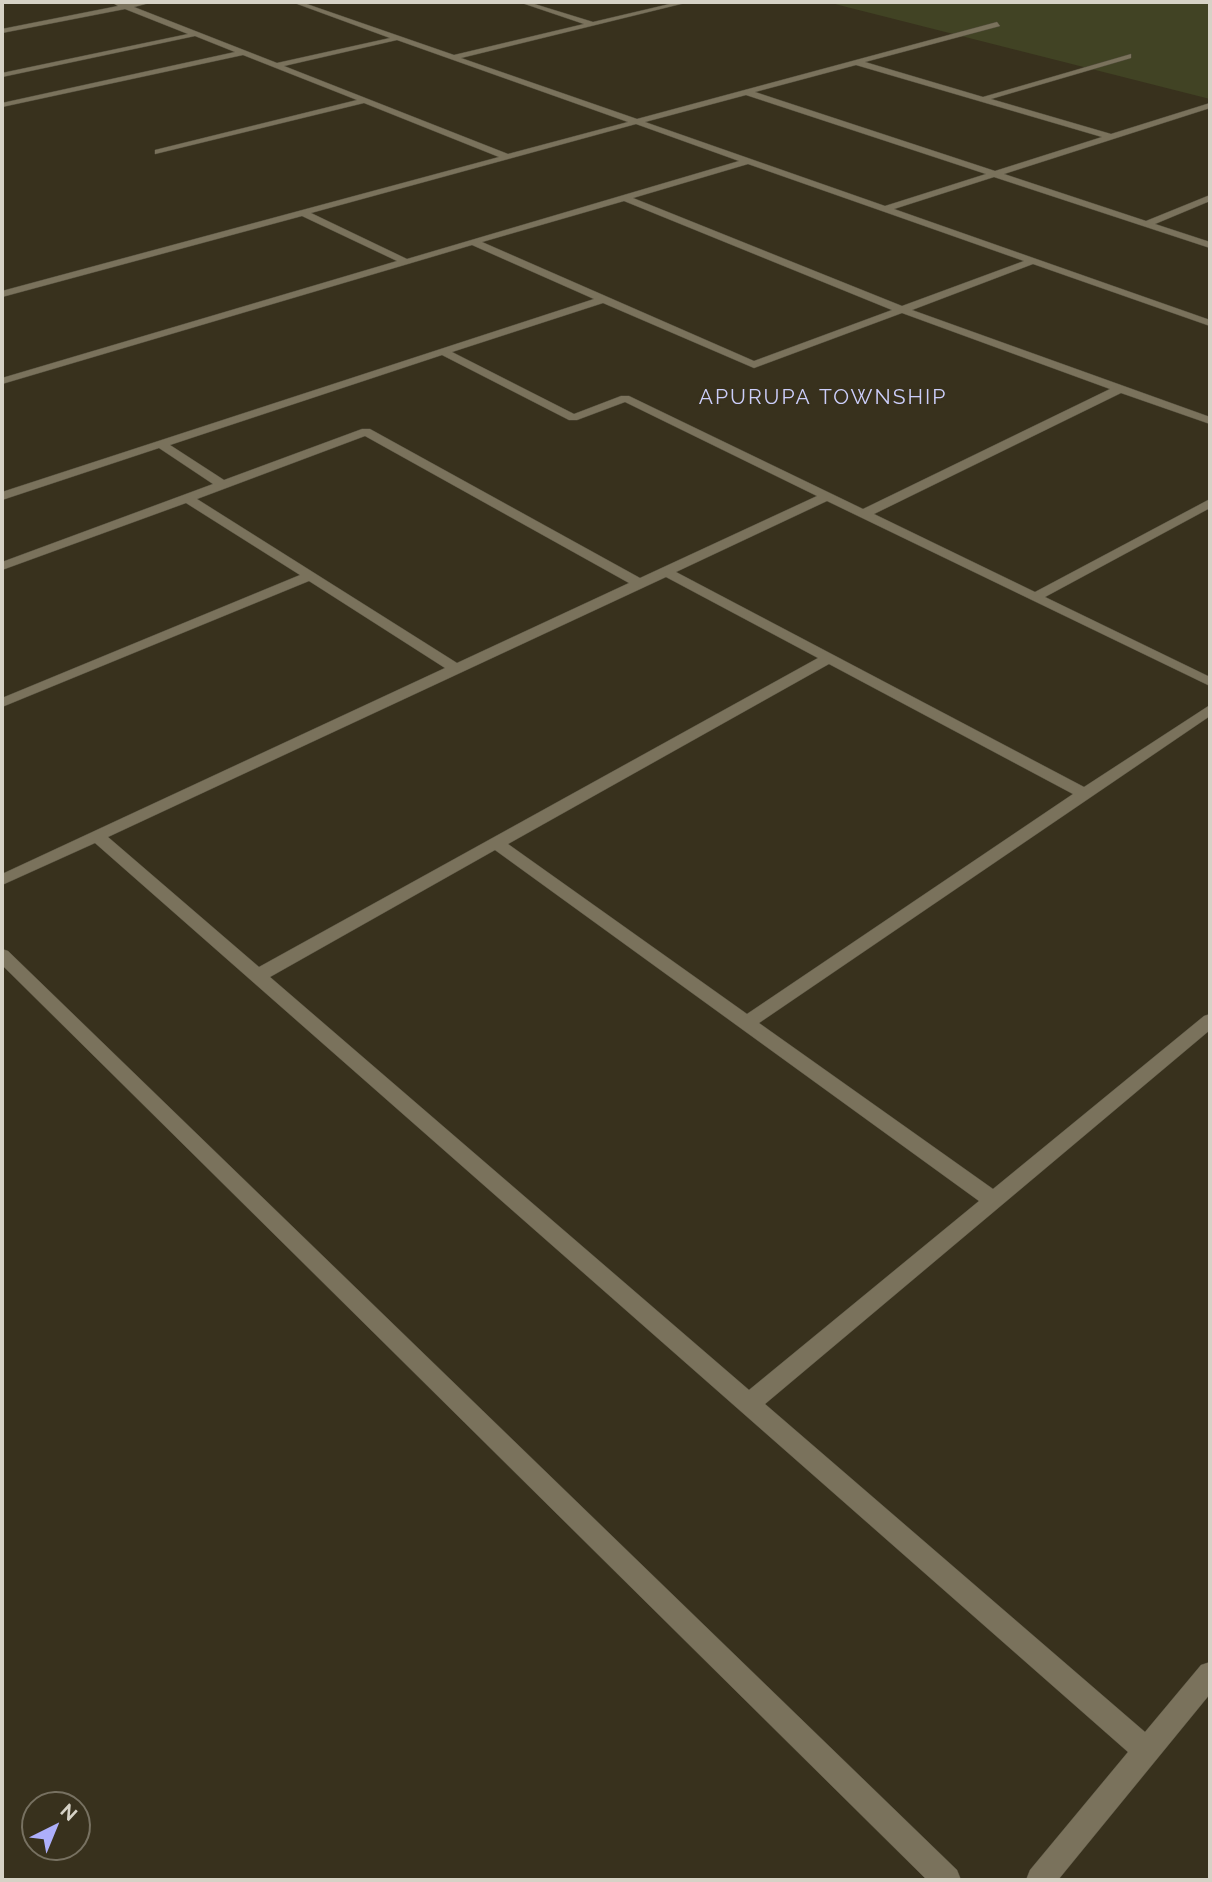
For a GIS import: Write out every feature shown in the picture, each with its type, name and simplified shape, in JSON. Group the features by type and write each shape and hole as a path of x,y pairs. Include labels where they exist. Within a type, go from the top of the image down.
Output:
{"street":[{"path":"114,2 505,156"},
{"path":"2,31 150,2"},
{"path":"295,2 1210,323"},
{"path":"522,2 592,24"},
{"path":"454,57 686,2"},
{"path":"2,294 304,213 633,120 859,63 997,24"},
{"path":"2,75 196,34"},
{"path":"275,66 398,38"},
{"path":"2,105 243,53"},
{"path":"986,98 1128,56"},
{"path":"859,63 1112,137"},
{"path":"746,92 1210,245"},
{"path":"158,152 364,101"},
{"path":"885,209 1210,105"},
{"path":"2,381 748,161"},
{"path":"623,197 901,310 1210,421"},
{"path":"1146,224 1210,198"},
{"path":"304,213 406,262"},
{"path":"473,242 754,365 1033,261"},
{"path":"2,281 18,290"},
{"path":"2,496 603,299"},
{"path":"442,351 573,418 625,398 1210,682"},
{"path":"863,514 1121,388"},
{"path":"2,566 366,432 639,583"},
{"path":"161,444 223,485"},
{"path":"2,880 828,496"},
{"path":"187,498 456,668"},
{"path":"1035,597 1210,503"},
{"path":"665,571 1085,794"},
{"path":"2,703 310,576"},
{"path":"257,976 829,658"},
{"path":"748,1023 1210,709"},
{"path":"97,836 1147,1751"},
{"path":"496,843 994,1201"},
{"path":"2,956 947,1880"},
{"path":"749,1404 1210,1020"},
{"path":"1040,1880 1210,1674"}],"green space":[{"path":"827,2 1210,2 1210,99"}],"district":[{"name":"APURUPA TOWNSHIP","path":"823,398"}]}
